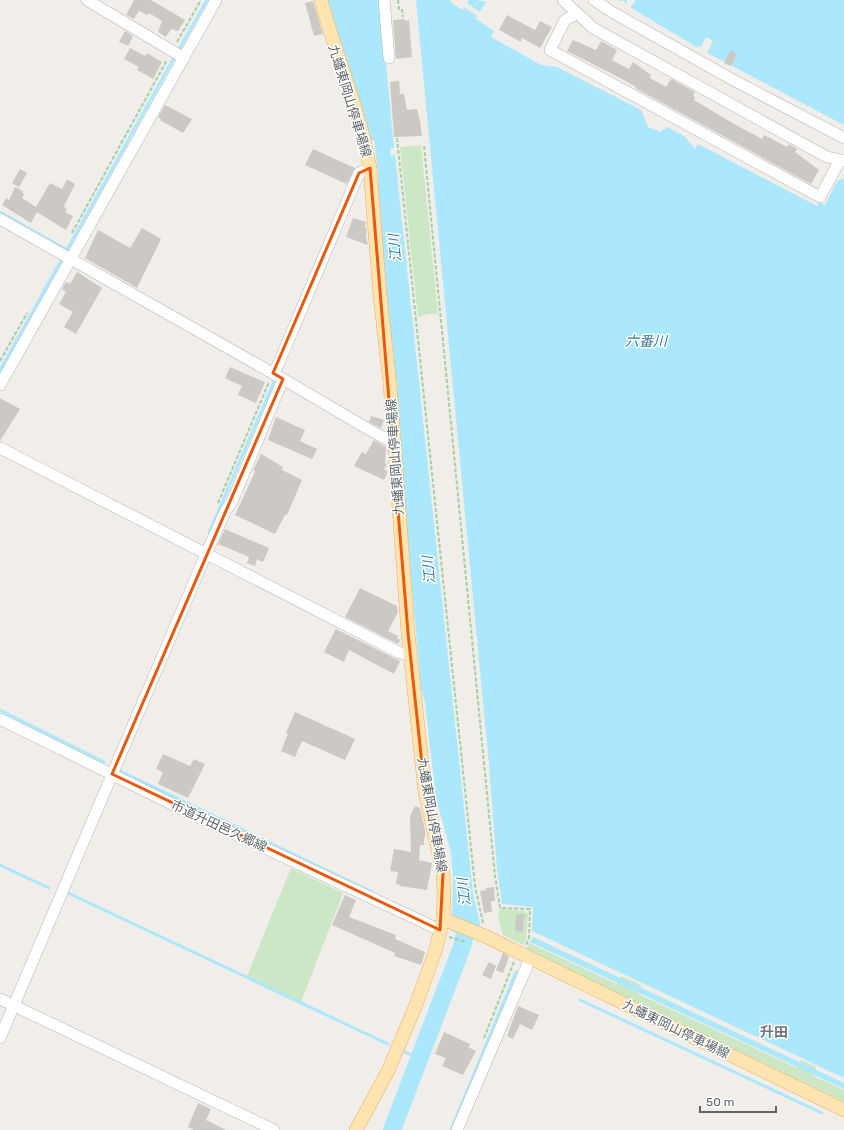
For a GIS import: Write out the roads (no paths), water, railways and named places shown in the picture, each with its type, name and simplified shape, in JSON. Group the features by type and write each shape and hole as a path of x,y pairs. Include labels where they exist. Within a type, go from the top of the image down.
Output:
{"main road":[{"name":"九蟠東岡山停車場線","path":"321,0 332,40 367,150 370,168 411,656 425,792 443,872 445,924 404,1038 356,1130"},
{"name":"九蟠東岡山停車場線","path":"445,924 483,936 844,1110"}],"street":[{"path":"87,0 177,54"},
{"path":"0,385 67,256 177,54 216,0"},
{"path":"384,0 389,58"},
{"path":"563,0 576,14 593,28 827,157 842,160 820,197 550,50 565,20 576,14"},
{"path":"594,0 612,12 735,81 844,138"},
{"path":"0,1038 8,1003 109,773 203,553 226,510 232,502 277,376 278,365 359,173 370,168"},
{"path":"0,219 368,429 394,442"},
{"path":"0,448 384,645 411,656"},
{"name":"市道升田邑久郷線","path":"0,719 188,812 445,924"},
{"path":"457,1130 523,956"},
{"path":"8,1003 274,1130"}],"water":[{"path":"328,0 380,0 394,148 390,149 391,156 395,155 473,893 480,924 479,928 452,915 453,879 451,852 436,799 425,703 421,688 399,444 401,444 376,180 379,180 374,140 369,140"},
{"name":"六番川","path":"416,0 451,0 450,2 462,10 464,7 477,16 476,19 494,31 491,37 541,65 557,67 641,110 648,127 660,132 667,127 684,136 695,149 698,144 817,206 819,202 825,205 837,181 844,178 844,1078 532,931 533,907 502,904 497,869 489,765"},
{"path":"469,0 478,0 474,6 479,0 486,2 480,12 467,3"},
{"path":"618,0 844,0 844,125 698,48"},
{"path":"533,937 844,1083 844,1089 530,942"}],"waterway":[{"path":"178,51 207,0"},
{"path":"0,370 175,56"},
{"path":"0,212 67,250"},
{"path":"209,533 276,377"},
{"path":"0,710 104,762"},
{"path":"118,770 372,892"},
{"path":"0,865 49,888"},
{"path":"68,893 388,1044"},
{"name":"江川","path":"392,1130 463,944 467,920 466,910"},
{"path":"451,929 464,936"},
{"path":"451,1130 516,972 520,974"},
{"path":"580,1000 822,1113"},
{"path":"405,1052 418,1058"}],"district":[{"name":"升田","path":"774,1032"}]}
